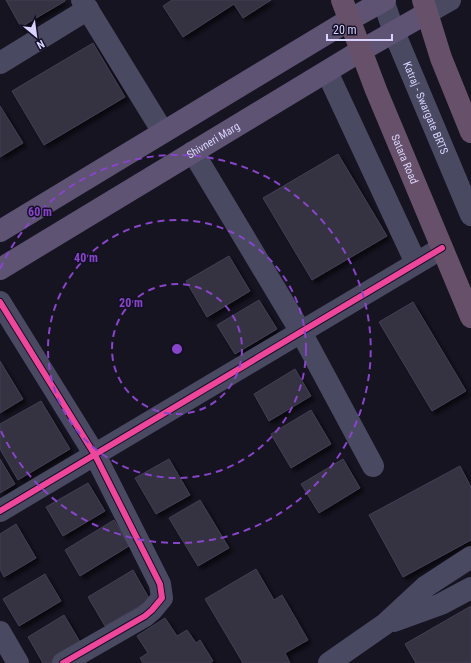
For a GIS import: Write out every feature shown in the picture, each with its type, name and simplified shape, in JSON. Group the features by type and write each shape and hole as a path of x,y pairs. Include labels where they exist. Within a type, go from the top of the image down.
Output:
{"highway":[{"name":"Satara Road","path":"342,0 376,90 471,317"},
{"path":"425,6 441,58 471,132"}],"main road":[{"path":"0,231 384,0"},
{"name":"Shivneri Marg","path":"0,269 394,32 425,6"}],"street":[{"name":"Katraj - Swargate BRTS","path":"384,0 394,32 471,215"},
{"path":"425,6 450,0"},
{"path":"0,63 85,5 163,132"},
{"path":"327,72 416,263"},
{"path":"193,152 301,332 373,466"},
{"path":"0,511 442,248"},
{"path":"0,302 95,455 160,584 162,598 145,616 63,663"},
{"path":"329,663 385,624 425,587 471,557"},
{"path":"385,624 441,604 471,588"},
{"path":"0,632 18,663"}],"building":[{"path":"6,0 65,0 65,1 21,27"},
{"path":"172,0 271,0 243,18 234,4 183,37 163,6"},
{"path":"93,43 125,97 44,145 12,91"},
{"path":"0,106 23,143 0,157"},
{"path":"338,154 387,236 312,280 263,198"},
{"path":"229,256 250,291 207,317 186,281"},
{"path":"259,300 277,329 235,354 217,325"},
{"path":"413,302 466,391 432,411 379,322"},
{"path":"0,361 23,399 0,413"},
{"path":"295,369 311,396 269,421 254,394"},
{"path":"41,401 70,449 18,480 0,449 0,424"},
{"path":"311,410 331,444 291,468 271,434"},
{"path":"0,459 15,484 0,493"},
{"path":"169,459 190,495 156,514 135,478"},
{"path":"343,459 360,488 319,513 301,484"},
{"path":"460,466 471,487 471,540 403,577 369,515"},
{"path":"88,483 105,511 63,536 46,507"},
{"path":"200,500 229,548 198,566 169,518"},
{"path":"114,520 129,546 80,576 65,550"},
{"path":"16,524 36,558 4,577 0,569 0,534"},
{"path":"256,569 274,600 282,595 308,640 285,653 290,663 243,663 205,599"},
{"path":"133,570 150,600 105,626 88,597"},
{"path":"45,574 61,601 19,626 3,599"},
{"path":"471,606 471,663 416,663 405,644"},
{"path":"64,615 83,647 55,663 43,663 28,637"},
{"path":"165,618 177,636 187,630 196,643 200,640 213,661 210,663 143,663 140,658 148,653 137,636"}],"cycle path":[{"path":"0,511 442,248"},
{"path":"0,302 95,455 160,584 162,598 145,616 63,663"}]}
